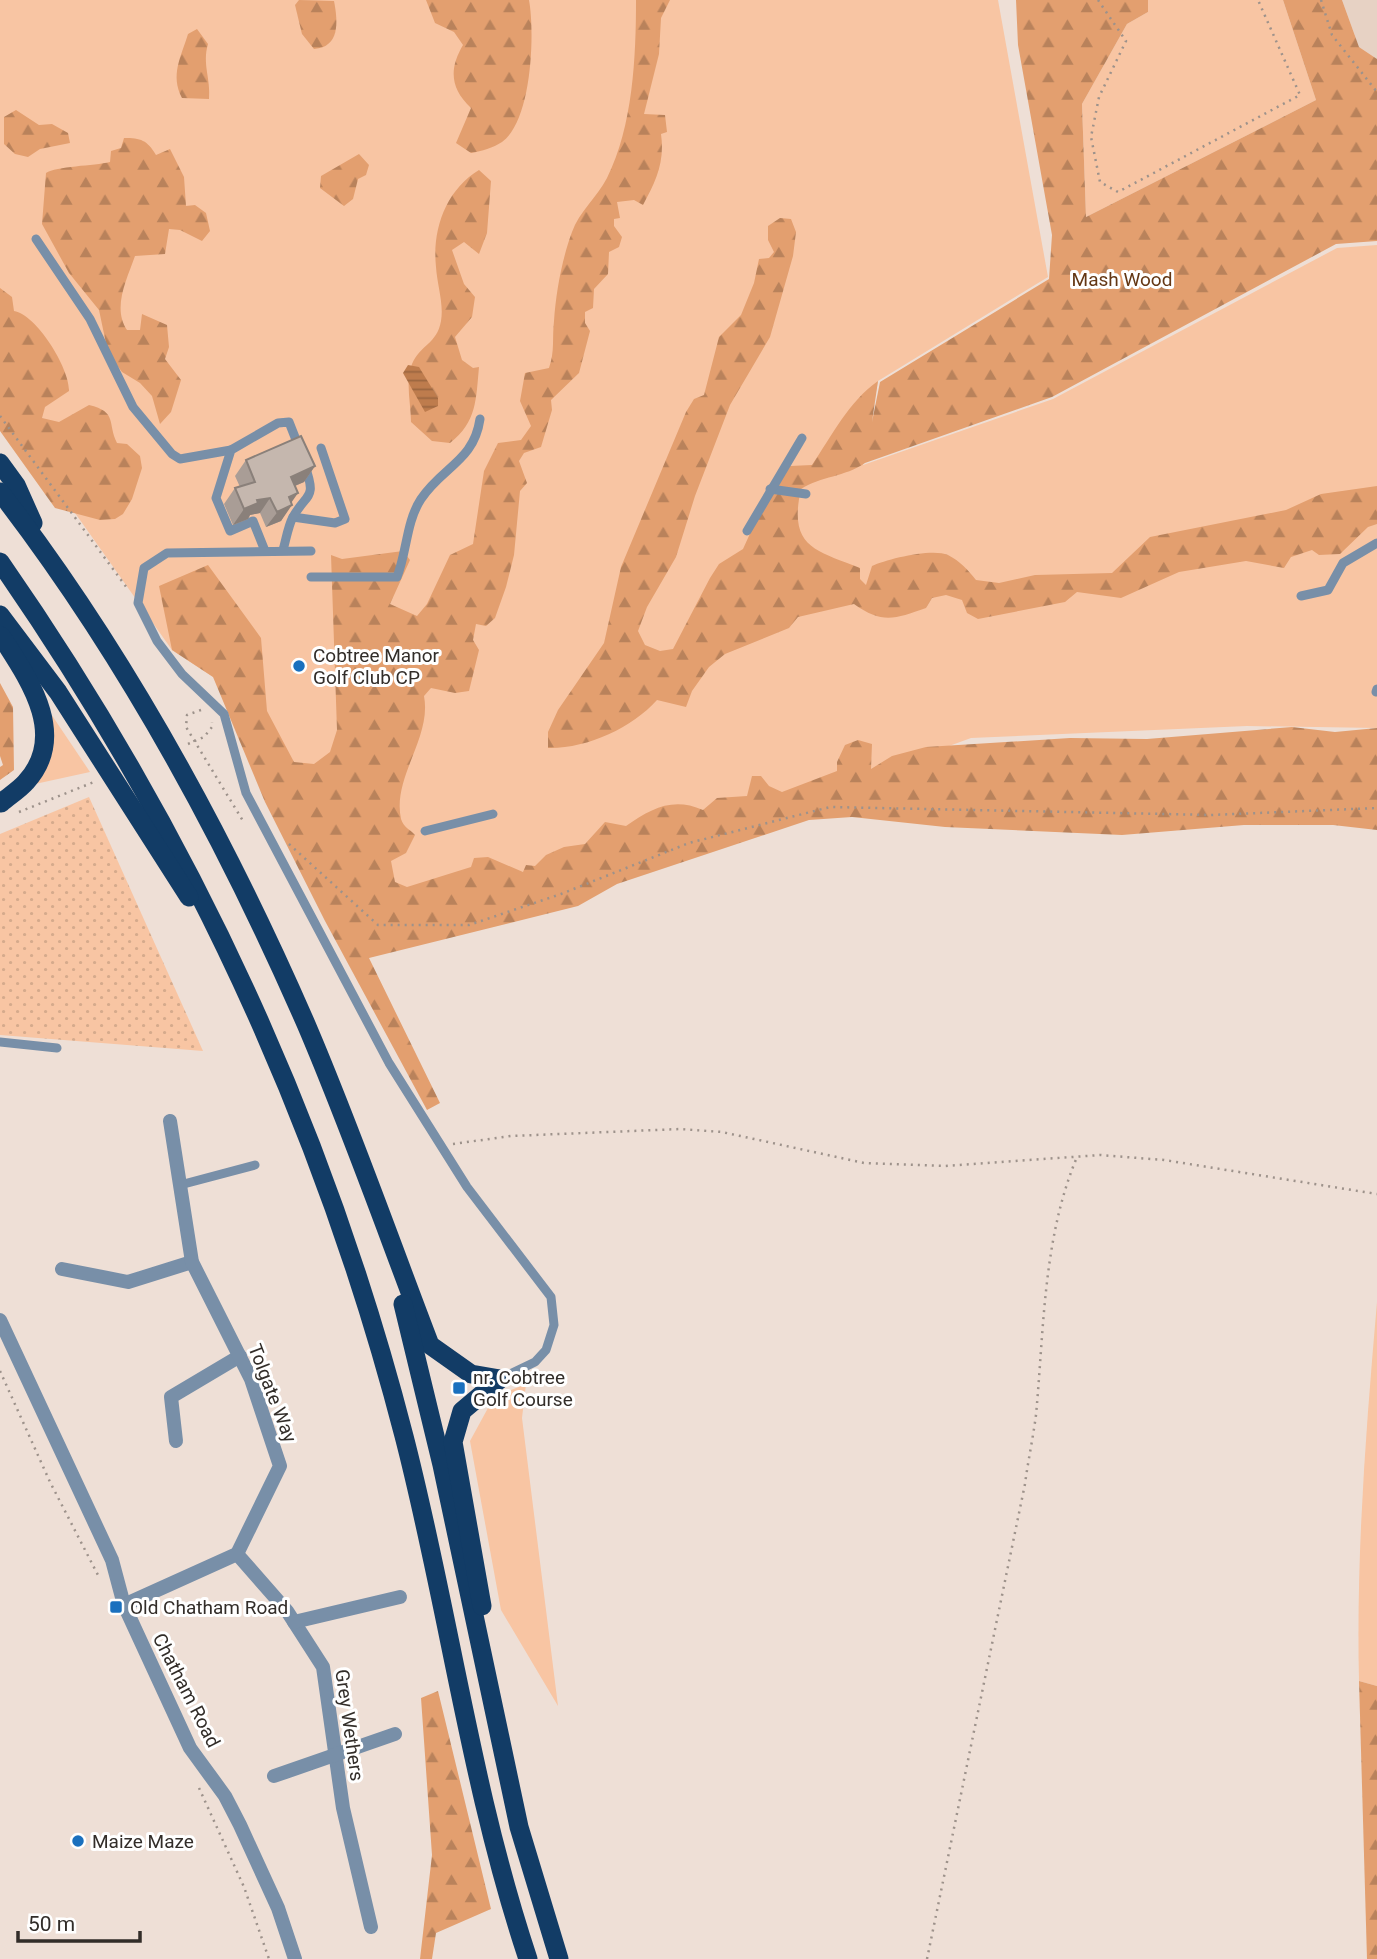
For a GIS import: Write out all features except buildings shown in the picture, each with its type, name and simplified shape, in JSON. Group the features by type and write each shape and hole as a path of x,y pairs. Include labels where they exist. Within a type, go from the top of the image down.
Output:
{"highway":[{"path":"0,463 16,485 54,567"},
{"path":"0,492 127,676 214,832 306,1024 430,1345 471,1374 500,1379"},
{"path":"0,562 70,664 169,833 242,981 302,1119 352,1255 404,1438 493,1837 528,1959"},
{"path":"0,615 58,692 242,981"},
{"path":"0,635 30,681 41,709 45,734 42,753 27,781 0,803"},
{"path":"374,1202 396,1276 442,1465 494,1721 519,1827 559,1959"},
{"path":"494,1721 486,1631 453,1442 462,1411 500,1379"}],"street":[{"name":"Tolgate Way","path":"170,1121 192,1262 251,1379 280,1466 237,1554"},
{"path":"62,1269 128,1282 192,1262"},
{"name":"Chatham Road","path":"0,1320 111,1560 124,1605 190,1748 225,1796 240,1825 278,1908 296,1959"},
{"path":"176,1441 171,1398 240,1356"},
{"path":"124,1605 237,1554"},
{"name":"Grey Wethers","path":"237,1554 294,1622 323,1667 342,1808 371,1927"},
{"path":"294,1622 400,1597"},
{"path":"274,1776 396,1734"}],"lane":[{"path":"36,239 90,319 133,407 173,454 180,459 231,450 278,423 289,422 312,485 308,501 293,517 283,550"},
{"path":"311,578 397,577 412,520 421,500 445,470 470,452 480,419"},
{"path":"747,531 802,438"},
{"path":"293,517 335,523 350,519 321,448"},
{"path":"231,450 216,498 230,531 253,521 265,551"},
{"path":"770,489 806,494"},
{"path":"1301,596 1328,590 1343,563 1352,555 1377,543"},
{"path":"311,551 167,553 144,568 138,603 157,641 182,674 224,714 237,771 389,1063 467,1187 542,1282 554,1309 554,1325 546,1350 535,1362 500,1379"},
{"path":"425,831 493,814"},
{"path":"0,1042 57,1048"},
{"path":"180,1185 255,1165"}],"path":[{"path":"1098,0 1126,41 1099,97 1091,137 1100,182 1118,192 1300,95 1258,0"},
{"path":"1321,0 1332,35 1377,92"},
{"path":"0,416 138,603"},
{"path":"193,738 243,821 261,819 378,925 469,925 561,894 689,843 830,807 1211,815 1377,808"},
{"path":"441,1145 511,1136 680,1129 722,1132 864,1163 945,1166 1100,1155 1164,1160 1377,1194"},
{"path":"927,1959 1022,1498 1035,1419 1047,1278 1064,1188 1077,1157"},
{"path":"0,1371 50,1482 95,1569"},
{"path":"205,1800 244,1887 269,1959"}],"shaded area":[{"path":"0,0 998,0 1048,277 878,381 863,465 1053,399 1337,248 1377,245 1377,728 1247,726 971,738 368,958 227,686 172,650 0,407"},
{"path":"1148,0 1283,0 1316,100 1086,217 1082,104 1127,24 1148,12"},
{"path":"1342,0 1377,0 1377,59 1359,47"},
{"path":"408,365 419,367 438,398 438,406 425,412 403,373"},
{"path":"47,708 90,772 35,784"},
{"path":"89,797 203,1051 0,1035 0,834"},
{"path":"1377,1302 1377,1686 1359,1681 1358,1634 1363,1492"},
{"path":"526,1384 522,1418 558,1706 501,1610 470,1441 494,1397"}],"green space":[{"path":"299,0 334,1 336,25 329,44 314,49 302,34 295,5"},
{"path":"426,0 529,0 532,33 525,97 520,116 512,131 495,146 471,153 456,143 471,108 459,93 454,78 455,62 463,45 454,32 435,23"},
{"path":"636,0 670,0 661,18 659,54 644,114 665,115 667,132 661,134 662,154 658,171 643,205 634,200 617,202 620,218 614,219 614,226 622,237 619,247 609,252 608,274 594,289 593,308 585,312 585,323 590,331 579,373 551,400 552,410 541,447 524,453 519,461 527,483 520,491 514,555 495,618 486,626 476,624 473,640 479,650 469,691 455,693 431,688 424,696 423,727 406,773 400,803 402,822 415,835 406,853 391,861 395,882 407,887 471,867 474,858 488,857 523,872 526,865 535,866 546,855 564,847 585,844 605,822 626,826 663,806 682,804 703,810 717,798 747,796 752,776 761,776 769,786 782,792 837,771 837,762 845,745 858,740 872,744 871,769 892,756 926,747 1070,738 1147,739 1292,727 1335,732 1377,728 1377,830 1333,825 1244,825 1122,835 945,827 852,817 809,820 617,884 578,906 369,958 440,1103 427,1110 325,921 265,802 213,677 172,650 159,586 208,565 261,638 267,711 294,762 314,764 330,752 337,730 331,555 342,559 403,551 410,560 390,604 417,616 427,604 450,555 473,544 484,471 498,443 521,440 531,426 520,401 525,373 549,368 551,362 558,287 568,242 579,218 607,178 623,136 634,68"},
{"name":"Mash Wood","path":"1016,0 1148,0 1148,12 1127,24 1082,104 1086,217 1316,100 1283,0 1342,0 1359,47 1377,59 1377,241 1336,244 1052,397 865,463 801,489 798,523 802,535 818,550 860,568 860,579 866,585 872,566 888,560 931,553 952,557 976,580 999,583 1035,575 1112,573 1150,537 1286,510 1321,494 1377,486 1377,524 1368,527 1340,554 1319,555 1312,550 1291,557 1284,568 1246,561 1179,572 1121,598 1077,592 1065,602 978,619 967,613 962,600 946,595 932,598 926,608 897,617 873,615 854,604 798,617 789,628 725,654 709,667 692,691 686,707 657,700 635,719 607,735 578,745 548,748 548,732 558,710 604,643 621,567 686,412 694,399 704,395 719,337 741,315 754,283 759,259 769,258 774,252 768,240 768,226 780,218 791,219 796,232 793,256 770,337 730,405 695,496 676,557 647,607 638,631 645,645 660,651 673,649 710,578 719,564 743,549 763,505 790,466 812,465 841,420 868,389 878,381 872,422 880,382 1049,279 1052,235 1018,45"},
{"path":"197,29 208,44 206,58 209,99 182,98 177,82 178,66 188,34"},
{"path":"16,110 39,125 52,124 68,133 70,143 40,149 28,157 15,154 4,144 4,117"},
{"path":"124,138 143,141 156,155 170,149 184,177 186,206 195,205 206,213 210,231 202,241 180,230 169,229 165,254 135,256 122,293 121,312 127,330 140,330 142,314 167,325 169,347 165,359 181,380 171,412 160,424 152,396 140,383 122,372 108,353 99,310 69,273 42,224 46,173 110,162 111,151 121,148"},
{"path":"359,154 369,165 366,175 358,179 353,199 344,206 320,188 321,176"},
{"path":"479,170 491,181 487,233 479,254 464,242 452,250 464,284 475,297 472,317 455,337 462,360 473,368 479,367 476,400 466,427 459,435 450,443 432,441 411,422 410,371 419,352 436,335 441,321 442,308 435,253 439,225 458,188"},
{"path":"0,288 12,297 14,311 32,322 51,344 68,381 69,391 45,407 42,418 59,422 89,405 98,408 108,415 117,443 127,444 140,456 142,468 132,499 123,514 115,519 100,520 55,508 0,431"},
{"path":"0,683 13,707 14,770 0,780 0,767 3,765 0,756"},
{"path":"1359,1681 1377,1686 1377,1959 1367,1959"},
{"path":"438,1691 491,1909 436,1933 432,1959 420,1959 432,1855 421,1698"}],"place":[{"name":"Cobtree Manor Golf Club CP","path":"299,666"},
{"name":"nr. Cobtree Golf Course","path":"459,1388"},
{"name":"Old Chatham Road","path":"116,1607"},
{"name":"Maize Maze","path":"78,1841"}]}
